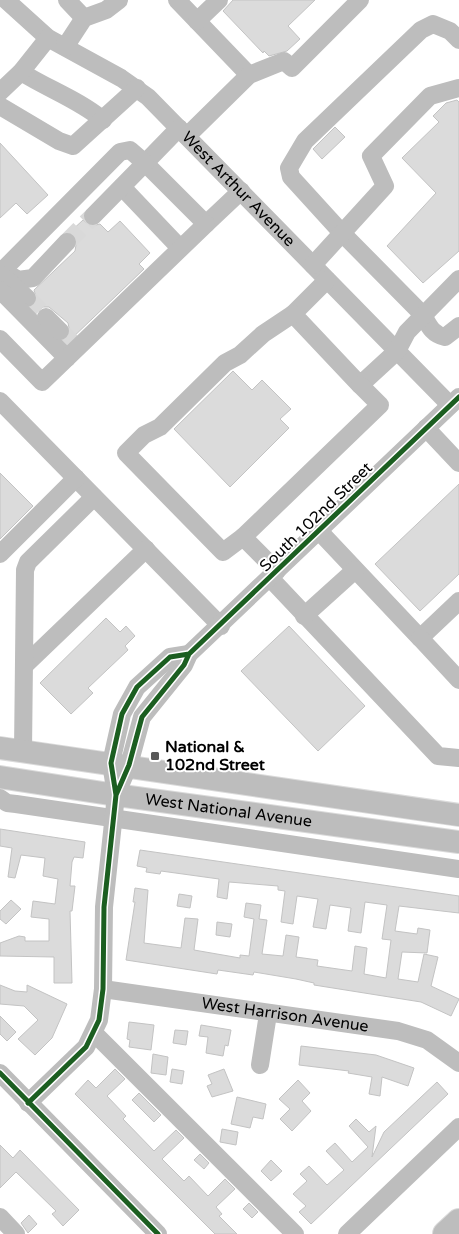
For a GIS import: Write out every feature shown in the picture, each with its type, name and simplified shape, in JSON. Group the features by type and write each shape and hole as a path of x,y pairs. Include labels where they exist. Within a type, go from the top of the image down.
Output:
{"highway":[{"path":"446,1234 459,1222"}],"main road":[{"name":"West National Avenue","path":"0,748 223,779 459,815"},
{"name":"West National Avenue","path":"0,776 116,796 459,842"}],"street":[{"name":"West Arthur Avenue","path":"6,0 48,38 137,88 183,132 397,351 454,401"},
{"path":"67,0 84,18"},
{"path":"65,47 84,18 106,10 119,0"},
{"path":"177,0 249,75"},
{"path":"197,21 219,0"},
{"path":"93,216 145,163 249,75 284,61 292,68 360,0"},
{"path":"459,40 450,31 433,24 421,30 305,141 290,168 291,177 342,233 424,315 430,328 437,335 445,337 459,326"},
{"path":"0,92 21,72 48,38"},
{"path":"21,72 48,89 90,109 104,120"},
{"path":"0,106 67,146 73,146 104,120 137,88"},
{"path":"313,265 385,186 371,156 430,96 459,88"},
{"path":"1,272 120,152 130,150 206,224"},
{"path":"122,187 180,248"},
{"path":"0,339 42,382 73,350 241,191"},
{"path":"1,272 18,280 33,278 67,242"},
{"path":"1,272 27,298"},
{"path":"360,385 397,351 407,332 459,279"},
{"path":"293,314 380,405 243,536 223,552 126,453 144,435 160,427 225,363 240,355 263,334 293,314 327,280"},
{"path":"0,290 73,350"},
{"path":"46,317 60,331"},
{"path":"0,401 221,626"},
{"name":"South 102nd Street","path":"28,1103 76,1058 94,1033 99,1020 103,989 104,907 115,819 122,714 137,688 170,657 189,654 221,626 454,401"},
{"path":"426,428 459,463"},
{"path":"0,554 76,478"},
{"path":"23,751 25,570 28,562 94,497"},
{"path":"319,531 459,680"},
{"path":"243,536 304,616 438,756 459,758"},
{"path":"24,666 146,549"},
{"path":"304,616 355,570"},
{"path":"420,638 456,611"},
{"path":"219,809 223,779"},
{"path":"0,798 7,803 459,869"},
{"name":"West Harrison Avenue","path":"103,989 398,1031 427,1040 459,1063"},
{"path":"260,1066 268,1014"},
{"path":"94,1033 295,1234"},
{"path":"0,1073 158,1234"},
{"path":"347,1234 459,1127"},
{"path":"0,1217 16,1234"}],"building":[{"path":"233,0 315,0 288,26 300,39 287,51 269,56 264,51 263,53 223,11"},
{"path":"457,100 459,102 459,251 423,283 387,246 436,193 402,158 439,122 433,116 446,103"},
{"path":"335,127 345,137 322,159 313,149"},
{"path":"0,143 48,195 27,214 16,203 0,218"},
{"path":"83,220 91,226 100,224 108,232 120,221 150,253 139,264 144,269 67,343 64,340 70,333 68,323 49,307 43,307 37,312 32,307 37,300 34,290 75,251 77,239 70,232"},
{"path":"233,371 252,390 262,380 291,409 280,419 289,428 230,487 174,429"},
{"path":"0,473 33,506 0,539"},
{"path":"459,484 459,574 420,611 375,564"},
{"path":"106,618 120,632 126,626 135,636 125,646 128,650 88,688 93,693 71,714 40,683"},
{"path":"289,626 365,706 318,751 241,671"},
{"path":"0,829 85,842 83,858 74,857 72,862 70,886 75,886 72,911 70,911 72,983 54,983 54,957 0,956 0,943 19,936 25,937 25,941 49,941 49,919 31,917 33,901 55,904 58,879 43,876 45,858 21,855 15,878 8,877 12,848 0,846"},
{"path":"140,850 459,896 459,913 399,906 395,931 417,934 418,928 430,930 427,953 402,952 398,979 418,982 424,954 438,957 431,986 459,999 451,1016 421,1002 314,985 314,983 296,979 254,972 253,975 218,970 217,974 126,960 135,902 133,902 135,888 148,890 144,943 181,948 185,918 198,919 194,950 240,958 240,955 249,956 254,919 244,917 246,903 261,905 259,919 267,920 262,954 283,956 286,935 299,937 296,957 318,960 317,966 352,971 355,946 367,948 364,974 386,978 391,940 382,939 387,905 365,902 361,933 348,931 351,908 330,905 326,929 313,927 318,899 297,896 293,924 281,922 285,891 278,890 278,886 229,882 227,899 217,897 219,879 161,871 160,874 146,872 147,868 137,866"},
{"path":"179,894 192,896 190,908 177,906"},
{"path":"11,900 21,909 6,924 0,919 0,911"},
{"path":"217,922 232,924 230,937 216,935"},
{"path":"0,985 15,991 27,992 27,985 67,1004 52,1038 35,1055 18,1039 38,1020 24,1006 0,1004"},
{"path":"0,1016 16,1032 7,1041 0,1034"},
{"path":"129,1022 154,1025 151,1050 129,1047 130,1040 127,1039"},
{"path":"201,1025 231,1030 228,1046 225,1045 223,1056 206,1053 208,1037 199,1036"},
{"path":"175,1030 188,1031 186,1045 173,1043"},
{"path":"301,1046 376,1055 414,1068 408,1086 382,1077 380,1096 369,1094 372,1077 348,1073 349,1071 299,1065"},
{"path":"153,1054 168,1057 166,1075 151,1073"},
{"path":"115,1069 125,1079 107,1096 126,1116 123,1119 154,1151 176,1130 184,1138 162,1159 184,1181 189,1176 208,1196 225,1179 235,1189 216,1207 222,1214 219,1216 237,1234 215,1234 75,1094 88,1080 96,1088"},
{"path":"172,1069 184,1071 182,1084 170,1082"},
{"path":"224,1069 233,1091 212,1097 207,1086 212,1084 208,1075"},
{"path":"298,1080 310,1093 302,1101 311,1111 292,1131 280,1119 290,1109 279,1099"},
{"path":"437,1082 448,1094 311,1224 299,1212 306,1206 293,1194 307,1181 300,1174 309,1166 327,1185 344,1170 326,1151 335,1143 352,1162 368,1147 349,1126 356,1119 369,1132 376,1126 372,1157 384,1132"},
{"path":"139,1093 161,1115 154,1122 132,1100"},
{"path":"237,1097 266,1104 263,1119 253,1117 250,1128 231,1124"},
{"path":"222,1129 238,1132 236,1145 220,1142"},
{"path":"0,1145 13,1158 20,1150 79,1210 63,1226 52,1214 56,1211 16,1172 0,1188"},
{"path":"200,1154 209,1163 204,1169 194,1160"},
{"path":"271,1160 282,1171 271,1181 261,1171"},
{"path":"249,1203 258,1212 252,1218 243,1209"},
{"path":"29,1215 37,1224 28,1233 21,1223"}],"tunnel":[{"path":"67,242 93,216"},
{"path":"27,298 46,317"},
{"path":"60,331 73,344"}],"cycle path":[{"path":"116,795 129,765 142,717 184,665 189,654 459,397"},
{"path":"28,1103 86,1047 99,1020 103,989 104,907 116,795 111,763 122,714 137,687 170,657 189,654"},
{"path":"0,1073 158,1234"}],"place":[{"name":"National & 102nd Street","path":"155,756"}]}
